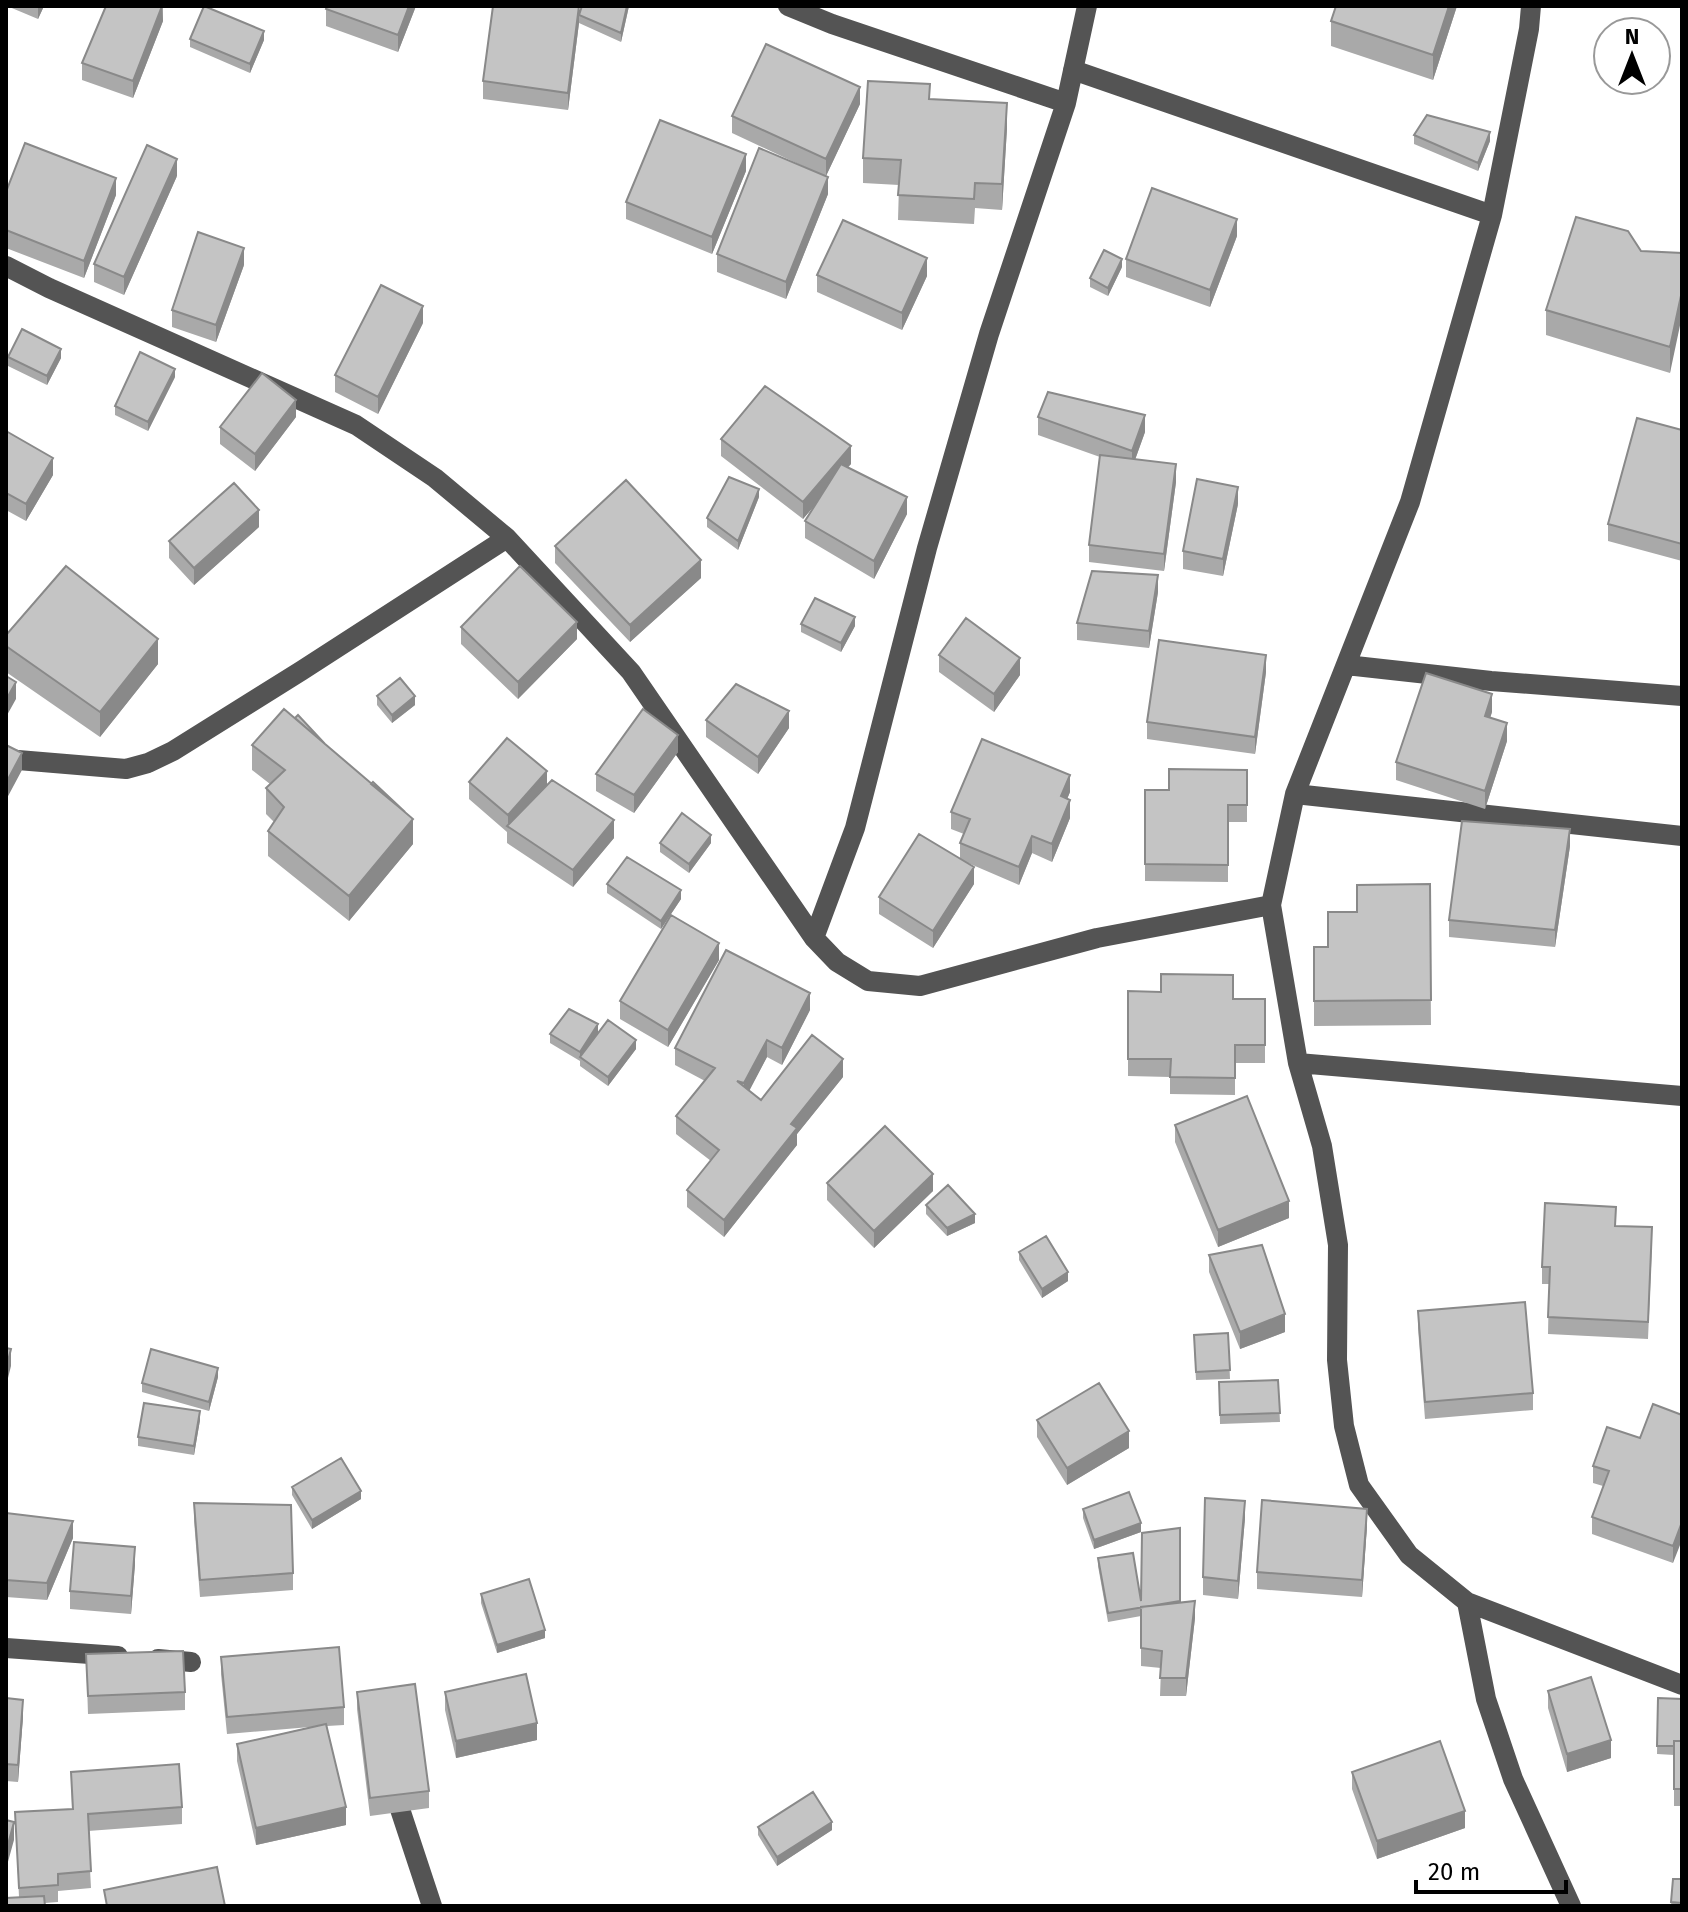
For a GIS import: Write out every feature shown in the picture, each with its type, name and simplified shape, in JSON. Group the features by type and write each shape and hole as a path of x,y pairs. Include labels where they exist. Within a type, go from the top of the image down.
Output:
{"street":[{"path":"788,6 832,24 1066,103"},
{"path":"814,938 855,828 927,548 989,334 1066,103 1087,6"},
{"path":"1531,6 1492,215 1410,502 1295,794 1271,905 1298,1063 1322,1146 1338,1245 1337,1360 1344,1426 1359,1485 1409,1555 1467,1602 1682,1685"},
{"path":"1073,70 1492,215"},
{"path":"6,266 356,425 435,478 507,538 631,672 814,938 837,962 868,981 920,986 1097,938 1271,905"},
{"path":"6,759 126,769 148,763 173,751 288,679 507,538"},
{"path":"1346,665 1491,681 1682,696"},
{"path":"1295,794 1682,836"},
{"path":"1298,1063 1682,1096"},
{"path":"1467,1602 1486,1699 1513,1779 1571,1906"},
{"path":"6,1648 191,1662"},
{"path":"388,1774 432,1906"}],"building":[{"path":"106,6 162,6 133,81 82,63"},
{"path":"204,6 264,31 250,64 190,39"},
{"path":"327,6 409,6 398,35 326,9"},
{"path":"493,6 579,6 568,93 483,81"},
{"path":"582,6 627,6 621,33 579,15"},
{"path":"1336,6 1449,6 1433,55 1331,21"},
{"path":"766,44 860,87 826,159 732,116"},
{"path":"868,81 930,84 929,99 1007,103 1002,184 975,183 974,199 898,195 901,160 863,158"},
{"path":"1427,115 1490,132 1478,163 1414,135"},
{"path":"660,120 746,154 712,237 626,202"},
{"path":"25,143 116,178 84,261 6,230 6,192"},
{"path":"147,145 177,159 124,277 94,264"},
{"path":"759,148 828,177 786,282 717,254"},
{"path":"1152,188 1237,219 1210,290 1126,259"},
{"path":"1576,217 1628,231 1641,251 1682,253 1682,291 1670,347 1546,310"},
{"path":"843,220 927,258 902,313 817,275"},
{"path":"198,232 244,248 216,325 172,310"},
{"path":"1104,250 1122,259 1108,288 1090,278"},
{"path":"381,285 423,306 378,397 335,375"},
{"path":"22,329 61,349 47,376 8,357"},
{"path":"140,352 175,369 148,422 115,406"},
{"path":"262,373 296,400 255,454 220,427"},
{"path":"765,386 851,446 803,502 721,439"},
{"path":"1048,392 1145,415 1132,451 1038,417"},
{"path":"1637,418 1682,430 1682,544 1608,524"},
{"path":"6,431 53,458 26,504 6,493"},
{"path":"1100,455 1176,464 1164,554 1089,545"},
{"path":"841,464 907,497 874,561 805,521"},
{"path":"729,477 759,489 738,541 707,518"},
{"path":"1197,479 1238,487 1223,559 1183,551"},
{"path":"626,480 701,560 630,625 555,546"},
{"path":"234,483 259,510 194,568 169,541"},
{"path":"66,566 158,639 100,712 6,646 6,635"},
{"path":"520,566 577,622 518,682 461,627"},
{"path":"1092,571 1158,575 1149,631 1077,623"},
{"path":"815,598 855,617 841,643 801,624"},
{"path":"966,618 1020,658 994,694 939,655"},
{"path":"1159,640 1266,655 1255,737 1147,722"},
{"path":"1426,673 1492,694 1485,716 1507,723 1485,791 1396,762"},
{"path":"6,676 16,682 6,700"},
{"path":"400,678 415,696 392,715 377,696"},
{"path":"736,684 789,711 758,757 706,720"},
{"path":"284,709 413,819 349,896 268,831 284,807 266,788 285,770 252,745"},
{"path":"643,709 678,735 634,795 596,774"},
{"path":"298,715 325,744 295,718"},
{"path":"507,738 547,771 508,815 469,782"},
{"path":"982,739 1070,775 1061,796 1070,800 1052,844 1032,836 1019,867 960,843 970,819 951,812"},
{"path":"6,745 22,753 6,783"},
{"path":"1169,769 1247,770 1247,805 1228,805 1228,865 1145,864 1145,790 1169,790"},
{"path":"552,780 614,820 573,870 507,826"},
{"path":"373,782 405,812 371,784"},
{"path":"682,813 711,835 689,864 660,843"},
{"path":"1462,821 1570,829 1555,930 1449,920"},
{"path":"919,834 974,867 933,931 879,897"},
{"path":"627,857 681,890 661,921 607,884"},
{"path":"1430,884 1431,1000 1314,1001 1314,947 1328,947 1328,912 1357,912 1357,885"},
{"path":"671,915 719,943 668,1030 620,1001"},
{"path":"726,950 810,993 782,1048 767,1040 744,1083 737,1081 761,1100 812,1035 843,1059 791,1124 797,1128 724,1220 687,1190 719,1150 676,1116 715,1068 675,1048"},
{"path":"1161,974 1233,975 1233,999 1265,999 1265,1045 1235,1045 1235,1078 1170,1077 1171,1059 1128,1059 1128,991 1161,992"},
{"path":"569,1009 598,1024 580,1052 550,1034"},
{"path":"608,1020 636,1040 608,1077 580,1057"},
{"path":"1247,1096 1289,1201 1218,1230 1175,1125"},
{"path":"885,1126 933,1174 874,1231 827,1183"},
{"path":"948,1185 975,1214 947,1228 926,1205"},
{"path":"1545,1203 1616,1207 1615,1226 1652,1227 1648,1322 1548,1317 1550,1267 1542,1267"},
{"path":"1046,1236 1068,1272 1042,1289 1019,1252"},
{"path":"1262,1245 1285,1314 1240,1332 1209,1255"},
{"path":"1525,1302 1533,1393 1425,1402 1418,1311"},
{"path":"1228,1333 1230,1370 1196,1372 1194,1335"},
{"path":"6,1348 11,1349 6,1369"},
{"path":"151,1349 218,1368 209,1402 142,1383"},
{"path":"1278,1380 1280,1413 1220,1415 1219,1382"},
{"path":"1099,1383 1129,1431 1067,1468 1037,1420"},
{"path":"144,1403 200,1411 194,1446 138,1437"},
{"path":"1653,1404 1682,1415 1682,1522 1673,1546 1592,1517 1609,1471 1593,1466 1607,1427 1640,1438"},
{"path":"341,1458 361,1491 312,1520 292,1487"},
{"path":"1129,1492 1141,1523 1094,1540 1083,1509"},
{"path":"1205,1498 1245,1501 1238,1581 1203,1577"},
{"path":"1262,1500 1367,1509 1362,1580 1257,1572"},
{"path":"194,1503 291,1505 293,1573 200,1580"},
{"path":"6,1513 73,1521 47,1583 6,1580"},
{"path":"1180,1528 1180,1601 1108,1613 1098,1558 1133,1553 1141,1601 1142,1533"},
{"path":"74,1542 135,1547 131,1596 70,1591"},
{"path":"529,1579 545,1630 497,1645 481,1594"},
{"path":"1195,1601 1186,1678 1160,1678 1162,1651 1141,1648 1141,1607"},
{"path":"339,1647 344,1707 227,1717 221,1657"},
{"path":"183,1651 185,1692 88,1696 86,1654"},
{"path":"526,1674 537,1723 456,1741 445,1692"},
{"path":"1591,1677 1611,1740 1567,1754 1548,1691"},
{"path":"415,1684 429,1791 370,1798 357,1692"},
{"path":"6,1698 23,1700 18,1765 6,1764"},
{"path":"1658,1698 1682,1699 1682,1741 1674,1741 1674,1746 1657,1746"},
{"path":"326,1724 346,1807 256,1828 237,1744"},
{"path":"1440,1741 1465,1811 1377,1841 1352,1772"},
{"path":"1674,1741 1682,1741 1682,1789 1674,1789"},
{"path":"179,1764 182,1807 88,1814 91,1871 58,1874 58,1885 19,1888 15,1812 73,1809 71,1772"},
{"path":"813,1792 832,1822 777,1857 758,1827"},
{"path":"6,1820 14,1822 6,1852"},
{"path":"217,1867 225,1906 107,1906 104,1890"},
{"path":"1673,1879 1682,1879 1682,1903 1671,1902"},
{"path":"44,1896 45,1906 6,1906 6,1898"}]}
